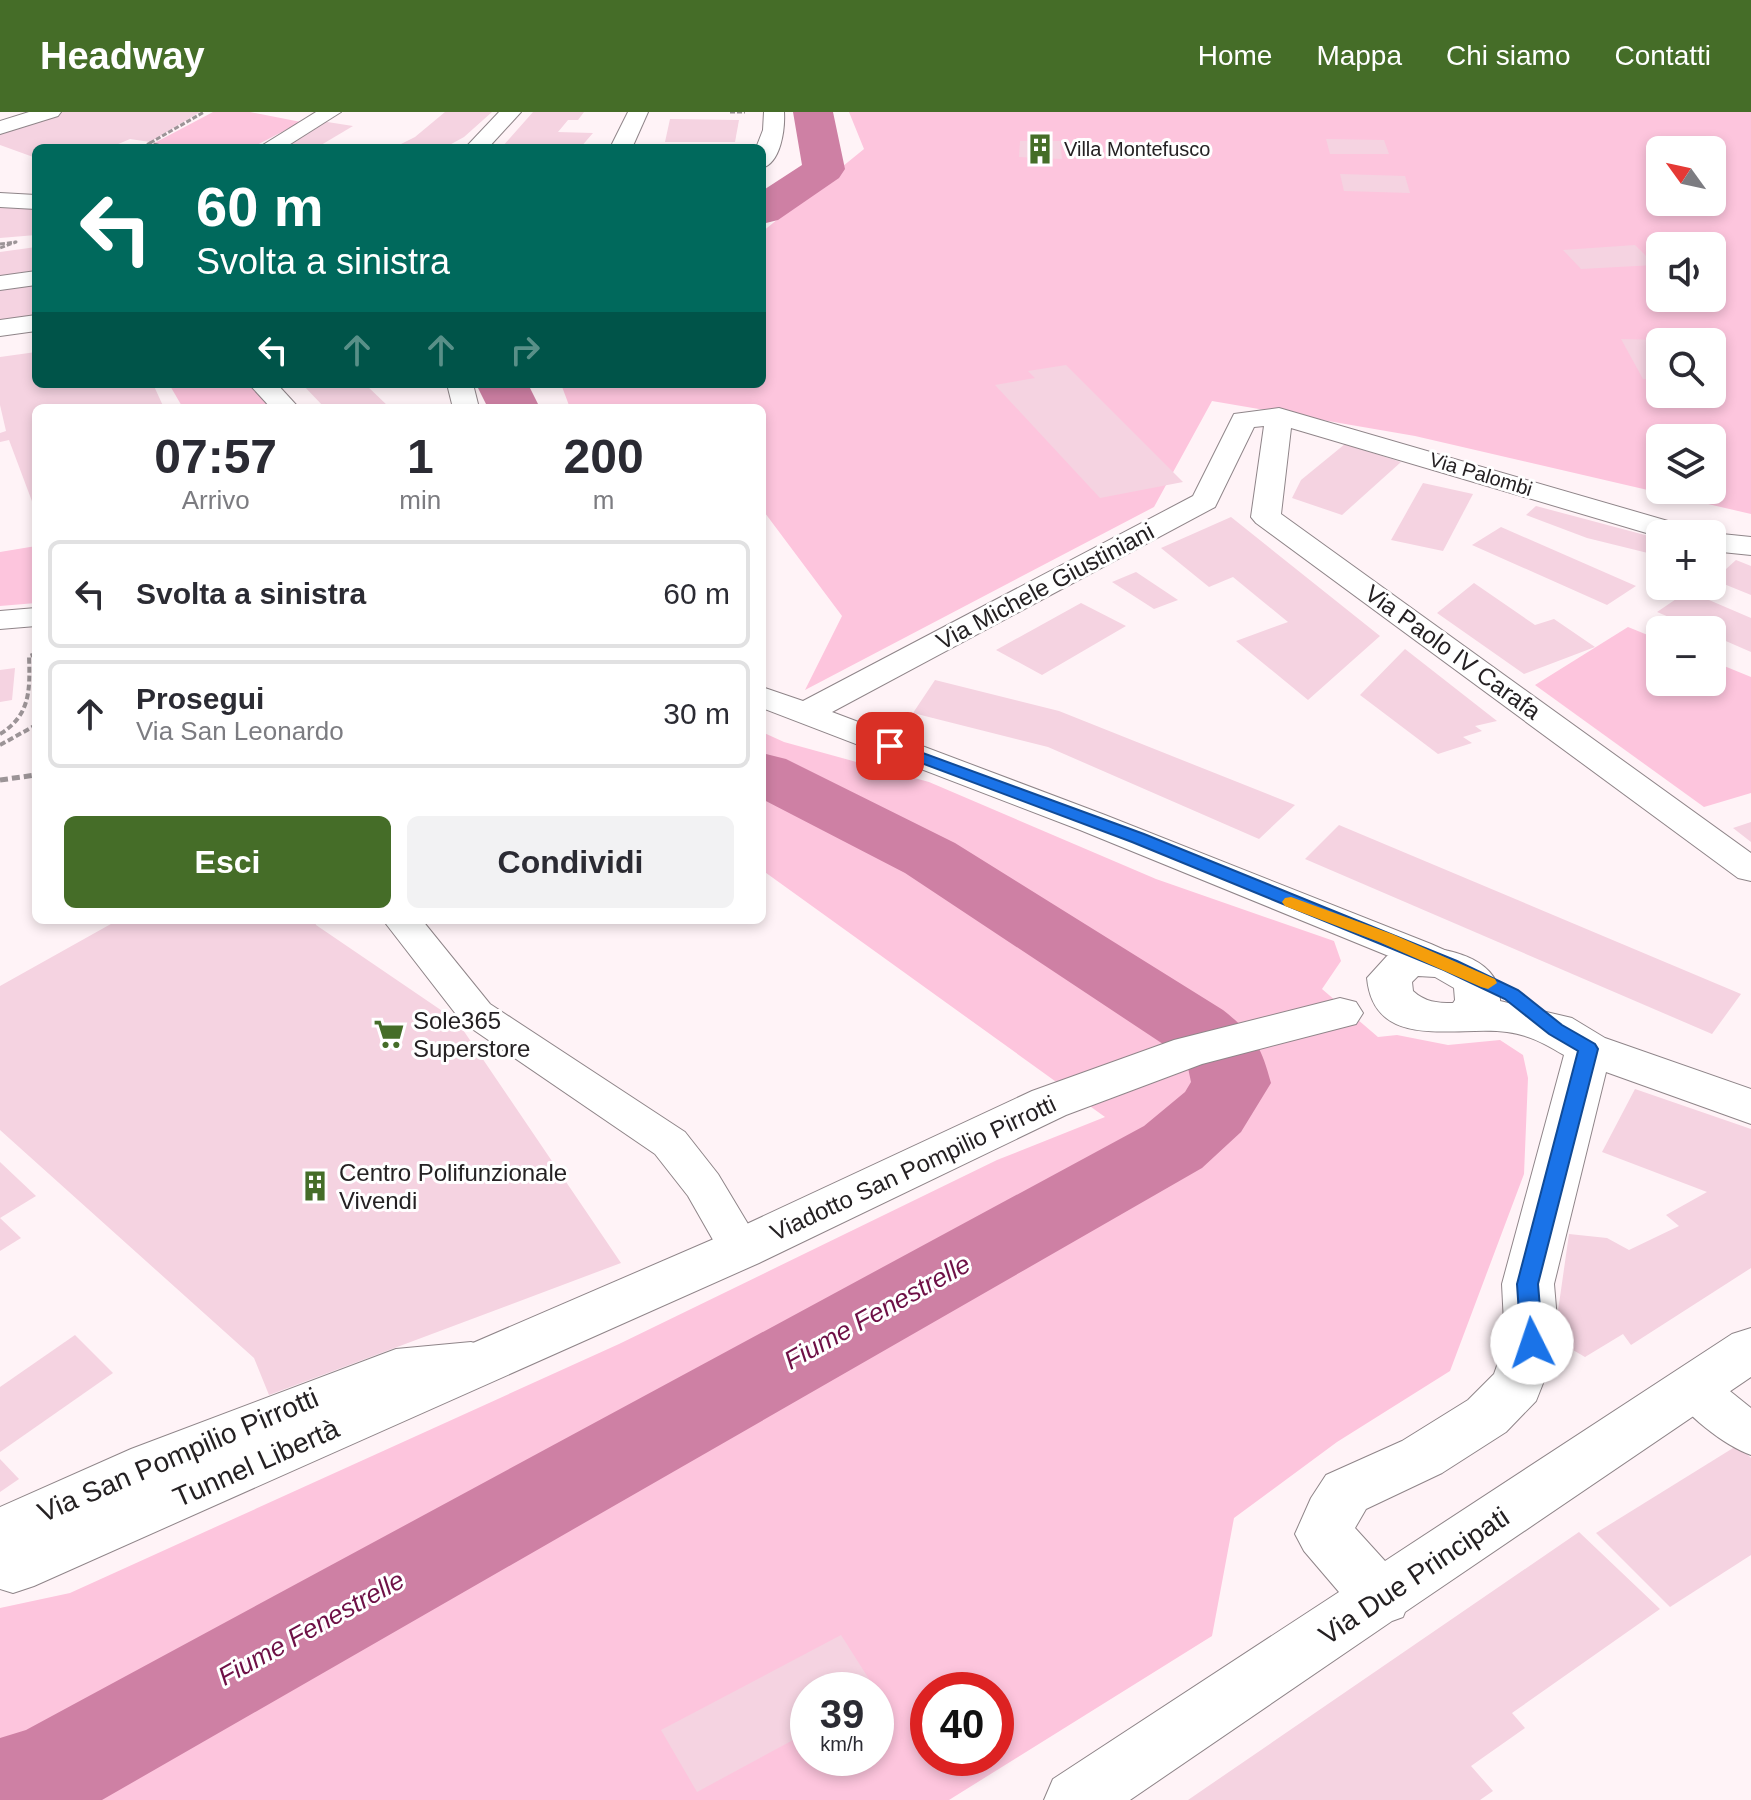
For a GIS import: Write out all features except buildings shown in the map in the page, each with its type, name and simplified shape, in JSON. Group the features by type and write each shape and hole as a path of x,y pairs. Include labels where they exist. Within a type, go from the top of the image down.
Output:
{"street":[{"path":"0,128 51,112"},
{"path":"276,144 331,112"},
{"path":"480,144 511,112"},
{"path":"623,144 638,112"},
{"path":"766,151 774,130 774,112"},
{"path":"0,200 32,202"},
{"path":"0,283 32,279"},
{"path":"0,328 32,324"},
{"path":"266,388 282,404"},
{"name":"Via Michele Giustiniani","path":"805,713 1205,501 1244,420 1279,416"},
{"name":"Via Palombi","path":"1279,416 1646,523"},
{"name":"Via Paolo IV Carafa","path":"1279,416 1266,517 1751,870"},
{"path":"1726,543 1751,546"},
{"path":"0,620 32,617"},
{"path":"766,698 1138,838 1344,924 1386,938 1512,994 1572,1039"},
{"path":"405,924 476,1013 670,1143 703,1185 741,1249"},
{"path":"1334,1014 1359,1008 1389,982 1396,969 1406,963 1450,967 1474,981 1480,1000 1476,1009 1446,1017 1400,1006 1389,982 1374,953 1344,924"},
{"path":"1334,1014 1505,1016 1751,1107"},
{"name":"Viadotto San Pompilio Pirrotti","path":"498,1357 741,1249 1049,1103 1190,1051 1334,1014"},
{"path":"1382,1599 1324,1534 1331,1515 1346,1492 1422,1457 1487,1416 1517,1386 1532,1343 1528,1284 1572,1039"},
{"name":"Via Due Principati","path":"1076,1800 1382,1599 1751,1349"},
{"name":"Tunnel Libertà","path":"6,1549 498,1357"},
{"path":"1693,1388 1751,1435"}],"path":[{"path":"150,143 204,112"},
{"path":"150,143 154,144"},
{"path":"0,734 20,721 29,701 29,656 32,655"},
{"path":"0,745 32,727"},
{"path":"0,780 32,776"}],"shaded area":[{"path":"213,112 250,112 301,122 259,144 153,144"},
{"path":"849,112 1751,112 1751,514 1708,504 1726,504 1726,424 1646,424 1646,490 1415,436 1212,401 1154,507 805,690 842,616 766,514 766,404 568,404 562,388 766,388 766,229 864,149"},
{"path":"171,388 266,388 282,404 181,404"},
{"path":"32,547 32,603 0,606 0,552"},
{"path":"1628,627 1646,634 1646,696 1726,696 1726,667 1751,677 1751,793 1704,807 1535,685"},
{"path":"766,734 784,742 929,782 1156,879 1334,941 1341,961 1322,989 1378,1037 1397,1035 1448,1045 1500,1040 1523,1055 1528,1078 1524,1174 1450,1371 1337,1442 1234,1518 1212,1636 1014,1759 1014,1672 910,1672 910,1776 987,1776 949,1800 0,1800 0,1608 70,1593 619,1344 997,1160 1105,1117 766,873"}],"waterway":[{"name":"Fiume Fenestrelle","path":"766,208 824,169 813,112"},
{"name":"Fiume Fenestrelle","path":"504,388 512,404"},
{"name":"Fiume Fenestrelle","path":"0,1789 50,1773 1173,1147 1213,1112 1231,1083 1224,1052 1196,1029 930,858 766,775"}],"slow traffic":[{"path":"1291,902 1386,938 1488,983"}],"place":[{"name":"Villa Montefusco","path":"1040,149"},
{"name":"Sole365 Superstore","path":"389,1034"},
{"name":"Centro Polifunzionale Vivendi","path":"315,1186"}],"route":[{"path":"890,746 1138,838 1451,965 1512,994 1556,1029 1589,1049 1528,1284 1532,1343"}]}
